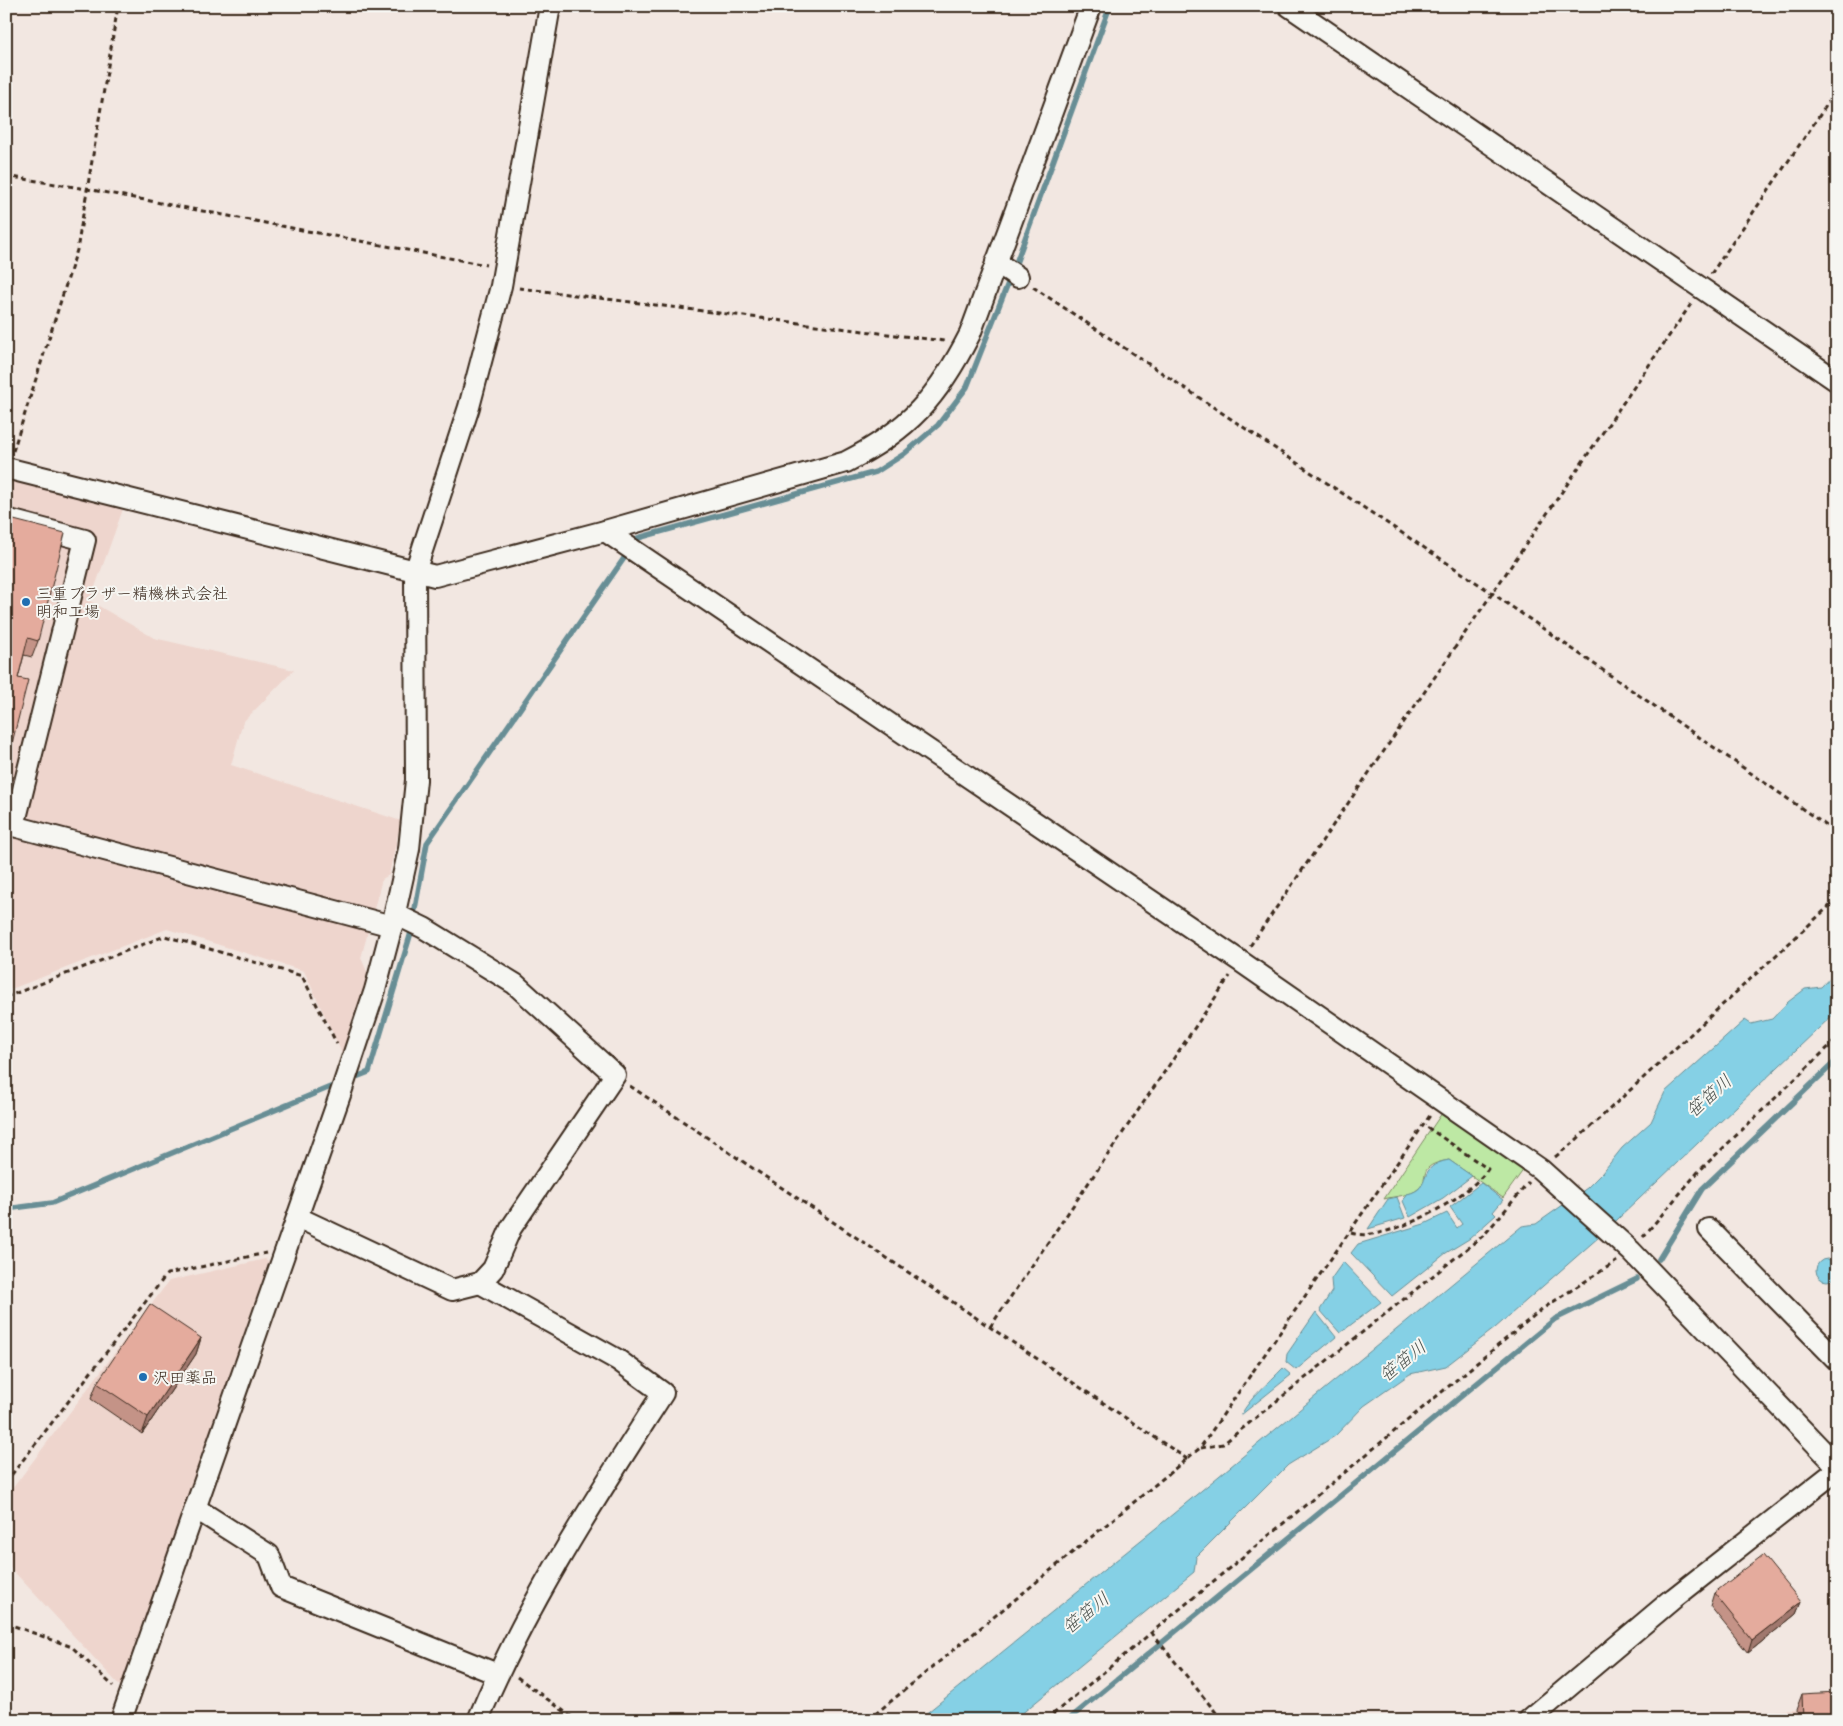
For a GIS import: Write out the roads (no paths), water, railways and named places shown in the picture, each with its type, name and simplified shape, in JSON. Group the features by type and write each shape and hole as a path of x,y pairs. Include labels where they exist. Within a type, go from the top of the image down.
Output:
{"street":[{"path":"121,1720 375,990 404,922 416,780 415,572 471,399 503,277 550,6"},
{"path":"7,468 342,550 415,572 435,576 605,531 828,468 864,452 896,431 925,406 954,366 1007,270 1091,6"},
{"path":"1289,6 1837,381"},
{"path":"6,519 85,540 10,825 404,922 515,984 615,1076 511,1228 493,1269 480,1283 452,1290 297,1217"},
{"path":"605,531 1240,962 1542,1171 1631,1251 1837,1468 1674,1598 1529,1720"},
{"path":"1709,1229 1837,1360"},
{"path":"478,1720 497,1674 580,1522 663,1393 618,1360 480,1283"},
{"path":"195,1508 269,1555 281,1587 497,1674"}],"water":[{"name":"笹笛川","path":"1837,970 1837,1011 1599,1237 1495,1328 1446,1366 1410,1374 1364,1406 1335,1436 1288,1465 1196,1557 1194,1572 1014,1720 918,1720 1156,1528 1522,1226 1536,1224 1587,1188 1622,1148 1651,1122 1665,1092 1745,1020 1751,1024 1772,1019 1788,1002 1805,989 1821,987"},
{"path":"1449,1160 1472,1176 1443,1198 1410,1217 1403,1201 1407,1194 1420,1187 1432,1167"},
{"path":"1481,1183 1503,1200 1493,1212 1496,1215 1469,1239 1446,1253 1392,1296 1351,1253 1358,1244 1424,1224 1447,1213 1457,1228 1462,1224 1450,1207"},
{"path":"1397,1197 1405,1218 1368,1229 1388,1199"},
{"path":"1827,1259 1835,1262 1838,1270 1835,1278 1827,1281 1819,1278 1816,1270 1819,1262"},
{"path":"1343,1262 1381,1302 1340,1333 1320,1310 1332,1291 1331,1279"},
{"path":"1316,1312 1336,1337 1296,1370 1286,1362 1287,1354"},
{"path":"1283,1368 1291,1375 1241,1415 1255,1396"}],"waterway":[{"path":"351,1079 369,1072 410,936 427,843 638,538 876,472 904,454 938,425 967,387 1016,263 1110,6"},
{"path":"1659,1259 1702,1189 1837,1060"},
{"path":"6,1209 52,1203 340,1083"},
{"path":"1068,1720 1555,1319 1637,1279"}],"place":[{"name":"三重ブラザー精機株式会社 明和工場","path":"26,602"},
{"name":"沢田薬品","path":"143,1377"}]}
